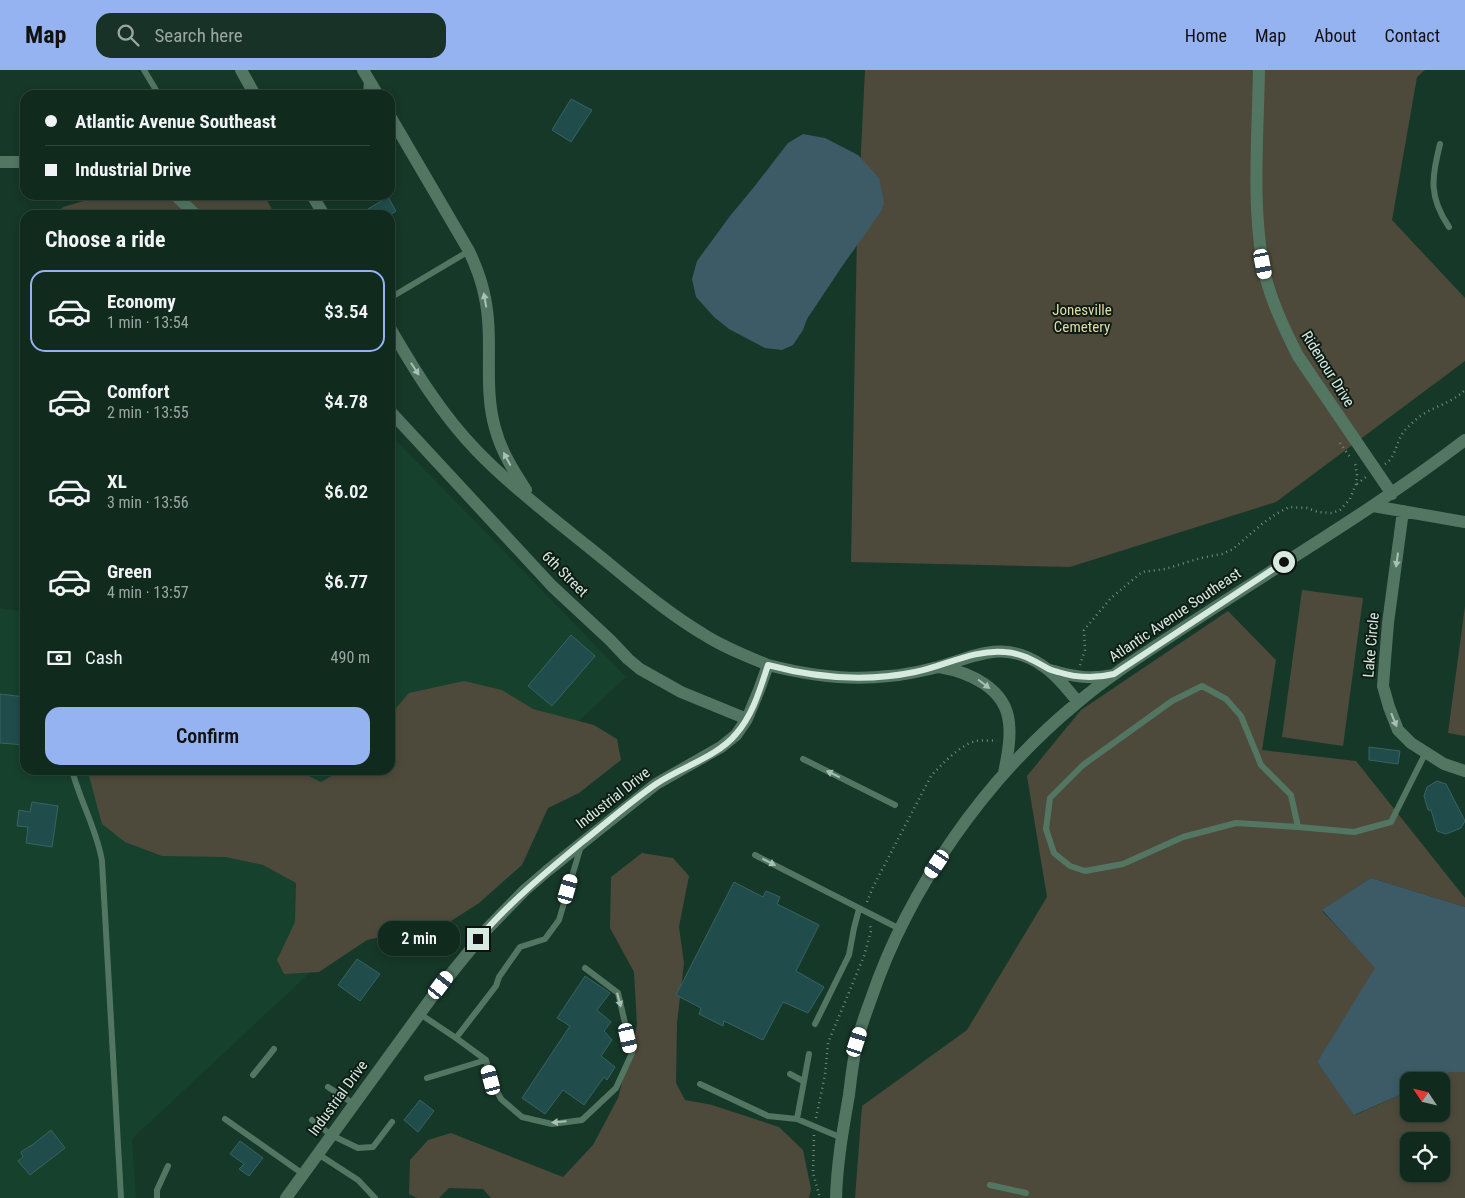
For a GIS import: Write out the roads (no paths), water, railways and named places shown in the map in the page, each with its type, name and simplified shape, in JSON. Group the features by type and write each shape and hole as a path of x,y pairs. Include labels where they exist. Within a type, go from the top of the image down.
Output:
{"street":[{"path":"241,70 252,90"},
{"name":"Ridenour Drive","path":"1259,70 1257,220 1266,277 1275,305 1298,356 1392,494"},
{"path":"365,74 375,90"},
{"path":"395,125 469,251 478,270 488,319 490,404 494,427 508,461 532,500"},
{"path":"0,162 20,162"},
{"path":"180,200 191,210"},
{"path":"395,336 443,411 477,451 553,518 682,620 714,641 768,665 809,674 848,678 889,676 939,666 980,653 1006,652 1021,655 1048,669 1078,702"},
{"name":"6th Street","path":"395,416 552,586 628,659 640,669 675,689 747,719"},
{"name":"Atlantic Avenue Southeast","path":"836,1198 842,1138 857,1042 876,983 900,929 929,876 962,826 1004,773 1046,730 1114,674 1392,494 1465,440"},
{"path":"1373,506 1465,522"},
{"name":"Lake Circle","path":"1403,511 1388,623 1384,686 1388,707 1398,730 1411,743 1444,764 1465,771"},
{"name":"Industrial Drive","path":"286,1198 450,973 488,928 525,890 656,784 721,748 736,735 747,719 768,665"},
{"path":"939,666 978,679 995,693 1007,713 1009,722 1010,737 1004,773"},
{"path":"1048,669 1078,677 1092,678 1114,674"}],"lane":[{"path":"144,70 156,90"},
{"path":"365,74 366,90"},
{"path":"1440,144 1433,180 1439,213 1449,227"},
{"path":"395,295 469,251"},
{"path":"1298,827 1291,795 1261,765 1241,716 1226,698 1202,686 1172,701 1083,765 1050,798 1046,829 1054,853 1070,866 1085,871 1123,864 1183,837 1236,823 1354,832 1391,822 1426,752"},
{"path":"803,759 894,805"},
{"path":"73,775 97,839 102,861 121,1198"},
{"path":"456,1038 496,986 499,976 520,947 545,938 559,920 582,842"},
{"path":"755,855 900,929"},
{"path":"815,1024 849,955 860,909"},
{"path":"420,1014 486,1060 491,1080 501,1099 522,1117 552,1124 582,1120 616,1088 632,1053 618,993 586,968"},
{"path":"253,1075 274,1049"},
{"path":"796,1119 809,1054"},
{"path":"427,1078 486,1060"},
{"path":"790,1074 803,1081"},
{"path":"700,1084 768,1116 796,1119 842,1138"},
{"path":"328,1087 354,1104"},
{"path":"225,1119 303,1174"},
{"path":"312,1120 331,1135 358,1148 373,1147 392,1122"},
{"path":"318,1154 358,1180 375,1198"},
{"path":"157,1198 157,1190 168,1166"},
{"path":"990,1185 1026,1193"}],"water":[{"path":"803,134 825,138 858,155 879,178 884,203 880,213 807,319 803,330 793,345 782,350 765,348 729,329 714,317 696,297 692,279 697,261 730,216 788,143"},
{"path":"1371,878 1465,907 1465,1072 1400,1072 1400,1095 1354,1115 1317,1062 1375,968 1322,910"}],"park label":[{"name":"Jonesville Cemetery","path":"1082,318"}]}
